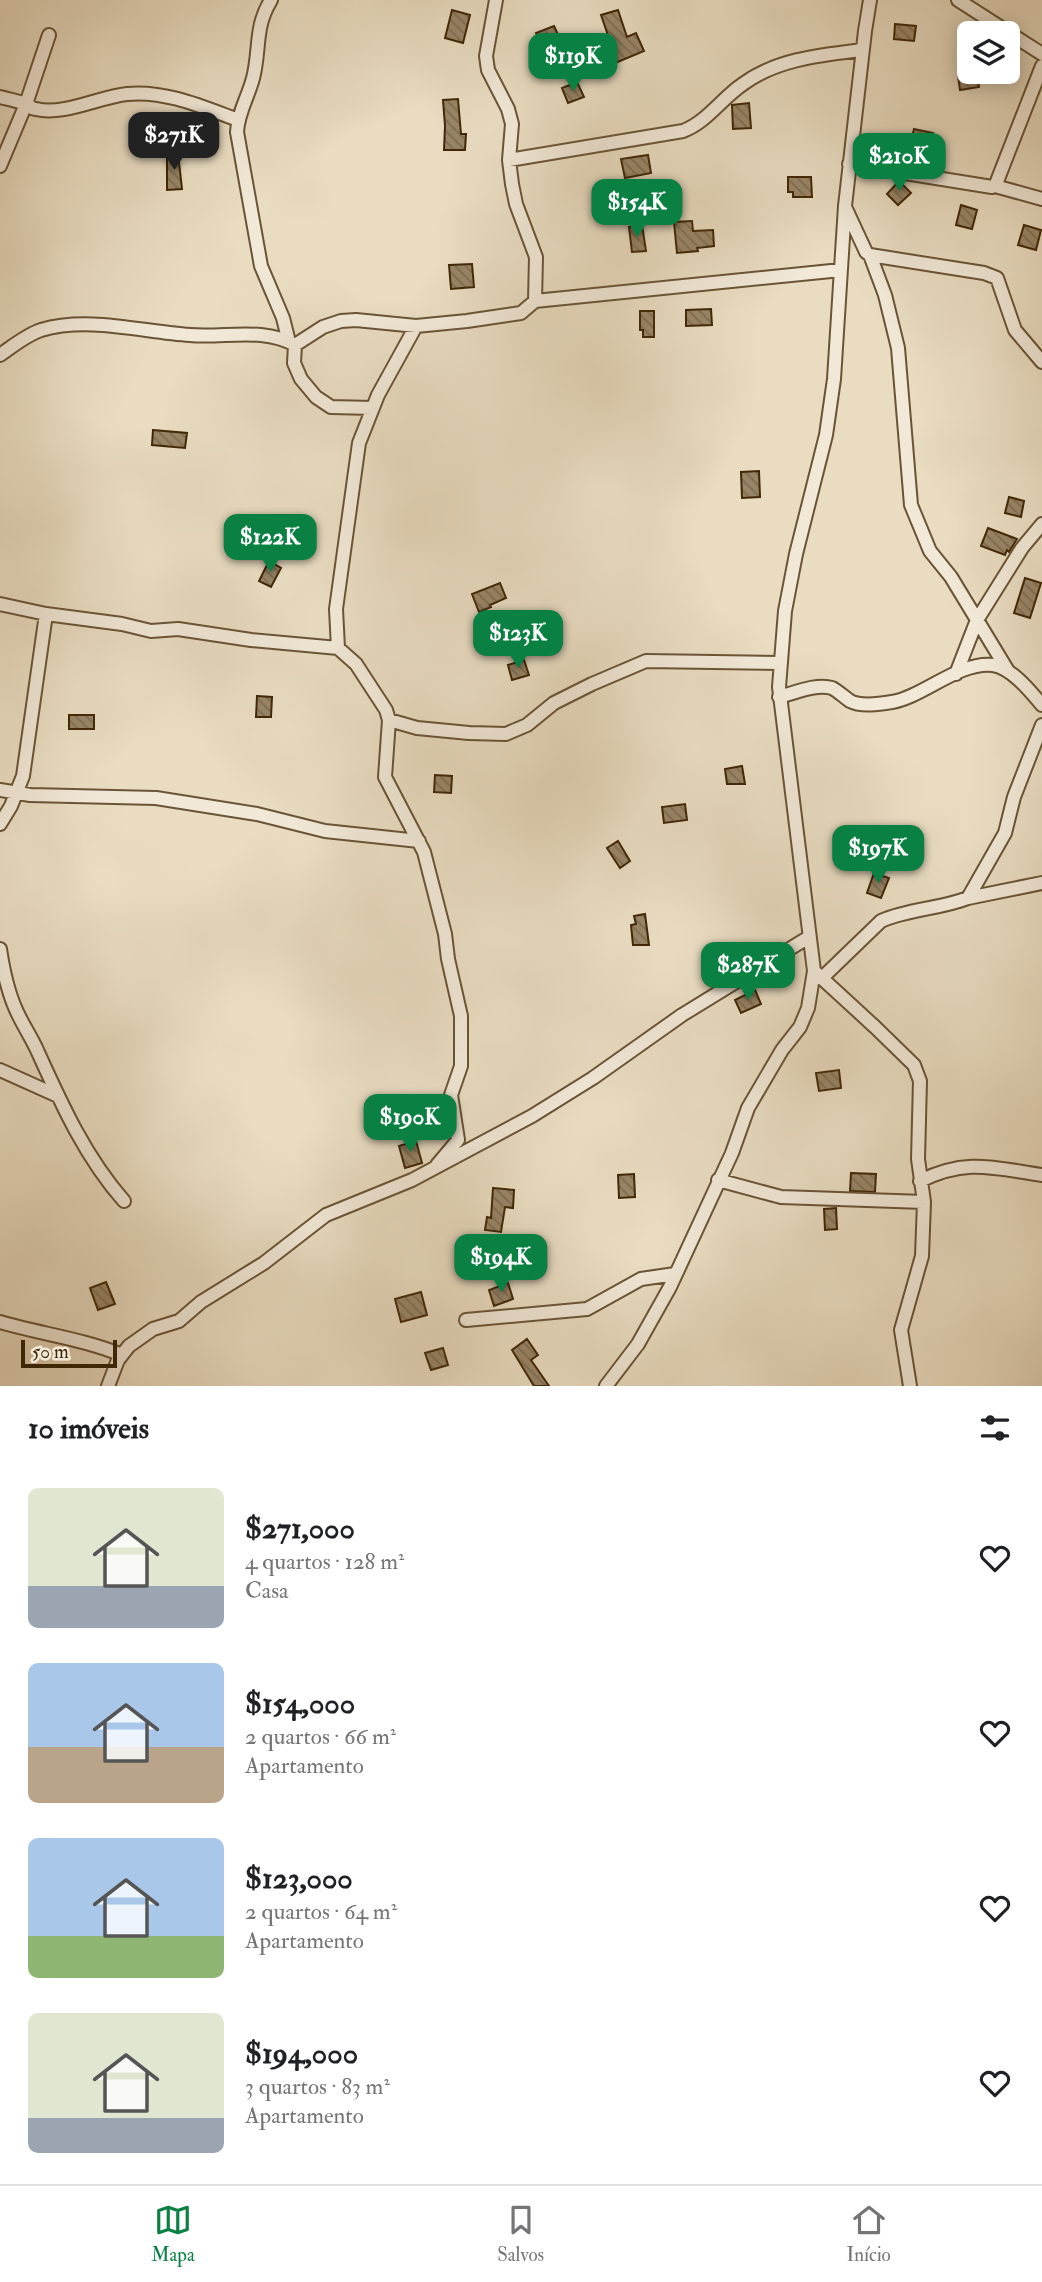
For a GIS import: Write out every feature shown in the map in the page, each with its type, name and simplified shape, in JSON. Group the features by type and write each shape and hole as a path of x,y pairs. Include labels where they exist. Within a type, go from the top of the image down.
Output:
{"street":[{"path":"271,0 260,22 254,75 237,120 238,144 261,266 283,318 292,344 294,363 301,379 316,397 331,407 373,408"},
{"path":"496,0 486,56 488,70 512,124 509,160 512,184 516,204 536,257 535,300"},
{"path":"606,1386 648,1328 676,1274 732,1153 759,1086 800,1027 818,974 809,937 779,697 785,611 796,554 826,435 834,379 845,205 870,0"},
{"path":"958,0 1042,54"},
{"path":"0,166 26,104 49,35"},
{"path":"509,160 683,131 699,123 740,85 771,68 828,54 862,50"},
{"path":"995,186 1042,66"},
{"path":"0,97 34,109 47,110 127,94 149,94 192,102 237,120"},
{"path":"849,164 988,188 995,186 1042,199"},
{"path":"845,205 866,253 870,255 998,278 1015,330 1042,362"},
{"path":"870,255 898,348 911,505 930,551 951,577 1007,670 1042,705"},
{"path":"0,355 40,330 62,326 99,325 194,335 250,333 292,344 323,327 341,321 416,326 521,313 535,300 841,270"},
{"path":"338,648 336,609 359,443 373,408 416,326"},
{"path":"956,674 976,620 1042,524"},
{"path":"0,604 151,631 178,629 251,640 338,648 356,664 371,684 389,720 385,777 424,852 445,934 461,1016 461,1066 451,1095 458,1140 437,1165"},
{"path":"0,824 23,776 46,614"},
{"path":"389,720 417,728 506,734 527,725 554,703 646,662 781,663"},
{"path":"779,697 819,687 831,688 853,703 895,702 973,667 992,665 1007,670"},
{"path":"968,898 1005,833 1011,805 1037,749 1042,725"},
{"path":"0,790 16,794 156,798 257,814 325,831 419,841"},
{"path":"818,974 881,921 892,916 944,907 968,898 1042,883"},
{"path":"108,1386 122,1355 130,1346 153,1329 179,1321 201,1302 264,1263 326,1215 412,1180 508,1130 559,1100 682,1015 809,937"},
{"path":"0,949 1,968 16,1009 78,1137 106,1180 124,1201"},
{"path":"818,974 914,1065 917,1072 921,1091 918,1137 924,1202 922,1256 901,1331 910,1386"},
{"path":"0,1070 58,1096"},
{"path":"920,1181 942,1170 969,1166 1042,1175"},
{"path":"718,1180 781,1198 924,1202"},
{"path":"466,1320 587,1309 641,1279 676,1274"},
{"path":"0,1322 94,1343 122,1355"}],"building":[{"path":"452,10 470,15 463,43 445,38"},
{"path":"618,10 627,37 636,33 644,51 613,64 605,46 611,44 601,15"},
{"path":"895,24 916,26 914,41 894,39"},
{"path":"554,26 560,39 542,46 536,33"},
{"path":"577,82 584,97 568,103 562,88"},
{"path":"959,84 979,84 979,87 960,90"},
{"path":"458,99 461,134 466,134 465,150 444,150 443,100"},
{"path":"749,103 751,128 733,129 732,105"},
{"path":"914,129 933,133 929,149 921,147 919,156 908,153"},
{"path":"167,153 178,153 182,189 167,190"},
{"path":"648,155 651,173 625,178 621,159"},
{"path":"788,177 811,177 812,197 793,197 793,192 788,192"},
{"path":"899,181 911,193 898,205 887,194"},
{"path":"961,205 977,210 972,229 956,225"},
{"path":"692,221 693,231 713,230 714,246 677,253 674,222"},
{"path":"642,225 646,251 632,252 629,227"},
{"path":"1024,225 1041,230 1036,250 1018,245"},
{"path":"472,264 474,287 451,289 449,265"},
{"path":"711,309 712,325 686,326 686,310"},
{"path":"640,311 654,311 654,337 643,337 643,330 640,330"},
{"path":"153,430 187,433 185,448 152,445"},
{"path":"759,471 760,497 742,498 741,472"},
{"path":"1009,497 1024,501 1021,517 1005,513"},
{"path":"988,528 1017,539 1005,555 981,546"},
{"path":"269,561 281,568 271,587 259,581"},
{"path":"1025,578 1041,583 1030,618 1014,613"},
{"path":"500,583 506,598 479,612 472,594"},
{"path":"524,660 529,675 512,680 508,665"},
{"path":"257,696 272,697 271,717 256,717"},
{"path":"69,715 94,715 94,729 69,729"},
{"path":"742,766 745,784 727,784 725,769"},
{"path":"435,775 452,776 451,793 434,792"},
{"path":"685,804 687,820 664,823 662,807"},
{"path":"618,841 630,861 620,868 607,848"},
{"path":"874,873 889,878 881,898 867,893"},
{"path":"645,914 649,945 633,945 631,925 636,924 634,916"},
{"path":"755,990 761,1004 741,1013 735,1000"},
{"path":"839,1070 841,1088 819,1091 816,1073"},
{"path":"416,1141 422,1163 405,1168 399,1146"},
{"path":"851,1173 876,1174 875,1192 850,1191"},
{"path":"634,1174 635,1197 619,1198 618,1175"},
{"path":"493,1188 514,1190 513,1208 505,1207 501,1232 485,1230 487,1217 491,1218"},
{"path":"836,1208 837,1229 825,1230 824,1209"},
{"path":"106,1282 115,1304 98,1310 90,1288"},
{"path":"508,1283 513,1299 494,1306 489,1290"},
{"path":"421,1292 427,1315 401,1322 395,1299"},
{"path":"527,1339 538,1355 531,1360 549,1386 534,1386 512,1350"},
{"path":"443,1348 448,1365 431,1370 425,1353"}]}
